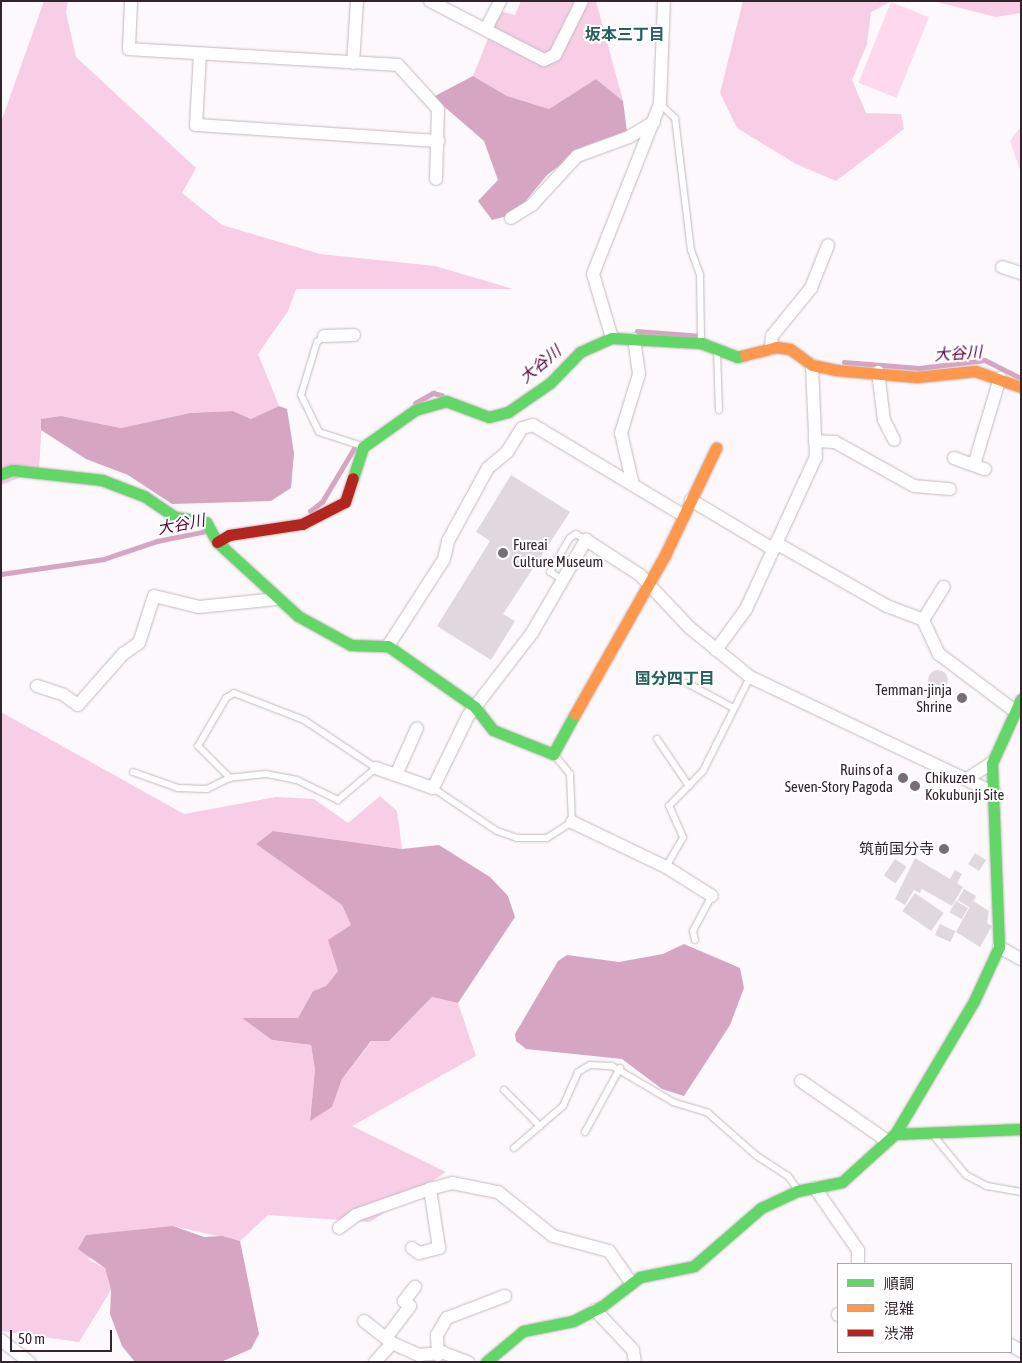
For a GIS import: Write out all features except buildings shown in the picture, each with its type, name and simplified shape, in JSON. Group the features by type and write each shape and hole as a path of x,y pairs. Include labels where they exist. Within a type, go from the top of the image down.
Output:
{"street":[{"path":"131,1 129,50 398,65 438,109 436,179"},
{"path":"353,63 357,1"},
{"path":"430,1 544,60 555,55 582,1"},
{"path":"486,30 500,1"},
{"path":"612,338 593,274 660,104 664,1"},
{"path":"200,54 196,125 438,141"},
{"path":"511,218 532,205 577,156 629,137 654,122"},
{"path":"771,349 772,336 810,288 828,245"},
{"path":"1002,266 1021,273"},
{"path":"324,336 354,335"},
{"path":"217,542 229,535 302,524 345,502 363,447 434,401 489,417 508,412 550,384 580,352 612,338 700,343 737,357 771,349 790,349 812,364 917,377 975,371 1000,378 1021,387"},
{"path":"633,485 621,433 639,374 634,340"},
{"path":"716,650 746,609 816,457 812,364"},
{"path":"878,372 884,420 894,440"},
{"path":"954,458 980,467 1000,378"},
{"path":"508,412 522,428"},
{"path":"388,646 444,559 448,541 488,468 507,452 522,428 533,425 683,515"},
{"path":"815,441 835,442 914,486 950,489"},
{"path":"1,474 12,470 49,473 126,487 175,518 206,522 217,542 277,599 351,645 388,646 474,707 498,733 553,754 594,687 649,583 716,448"},
{"path":"691,500 887,606 922,620 939,654 1015,711"},
{"path":"376,768 432,788 474,707 532,633 586,540 649,583 716,650 750,677 996,794"},
{"path":"922,620 944,587"},
{"path":"36,686 64,694 78,705 118,659 138,643 154,596 199,607 277,599"},
{"path":"486,1362 523,1331 573,1321 595,1310 631,1282 659,1271 694,1266 761,1208 797,1190 815,1188 847,1178 891,1137 974,1001 999,947 996,794 992,763 1021,699"},
{"path":"396,775 417,728"},
{"path":"967,779 992,763"},
{"path":"572,822 666,867 712,896"},
{"path":"999,947 1021,959"},
{"path":"801,1081 891,1137 932,1131 1021,1129"},
{"path":"339,1228 356,1215 430,1189 452,1184 498,1192 553,1236 608,1251 631,1282"},
{"path":"815,1188 858,1250 858,1263"},
{"path":"412,1248 419,1253 439,1248 430,1189"},
{"path":"376,1362 410,1306 404,1301 415,1287"},
{"path":"438,1355 437,1335 447,1318 505,1296"},
{"path":"595,1310 633,1350 635,1362"},
{"path":"364,1321 389,1341 419,1355 460,1356 468,1362"},
{"path":"1,1340 29,1362"}],"lane":[{"path":"660,104 675,118 691,250 700,275 700,343"},
{"path":"324,336 317,342 300,395 319,432 363,447"},
{"path":"717,351 719,410"},
{"path":"666,867 683,837 669,806 703,771 732,707 750,677"},
{"path":"687,683 732,707"},
{"path":"133,772 178,788 207,789 230,778 266,774 297,780 338,800 376,768 304,720 234,693 226,698 198,746 230,778"},
{"path":"657,739 689,786"},
{"path":"432,788 470,815 517,838 547,838 572,822 570,774 553,754"},
{"path":"695,940 693,931 712,896"},
{"path":"514,1148 563,1106 578,1072 590,1065 620,1068 673,1102 708,1113 757,1156 788,1176 797,1190"},
{"path":"585,1132 620,1068"},
{"path":"504,1090 540,1126"},
{"path":"932,1131 966,1175 987,1186 1021,1192"}],"shaded area":[{"path":"44,1 68,1 66,12 76,57 196,168 182,193 222,225 320,254 435,266 513,289 296,289 288,311 258,354 279,406 251,419 233,411 190,413 121,428 61,416 42,419 39,470 1,485 1,122"},
{"path":"521,1 596,1 623,101 596,79 549,109 507,96 473,76 499,11 515,15"},
{"path":"743,1 892,1 871,12 867,44 852,80 866,113 901,114 904,129 836,181 796,164 737,128 720,93"},
{"path":"933,1 1021,1 1021,13 996,17"},
{"path":"891,2 929,17 896,98 858,83"},
{"path":"473,76 507,96 549,109 596,79 623,101 627,131 585,146 547,175 515,214 492,220 478,201 498,180 484,141 433,97"},
{"path":"1021,126 1021,173 1010,141"},
{"path":"279,406 287,409 294,453 291,488 271,501 172,504 128,475 86,459 41,430 41,419 61,416 121,428 190,413 233,411 251,419"},
{"path":"1,712 184,814 276,797 314,799 348,823 380,796 397,811 402,849 273,831 256,844 342,905 351,925 338,971 326,986 313,991 298,1018 244,1018 272,1040 311,1045 315,1070 310,1120 332,1107 342,1079 372,1041 389,1041 432,997 458,1003 476,1056 352,1126 446,1172 370,1222 268,1215 240,1241 173,1226 87,1259 105,1268 111,1290 79,1342 1,1331"},
{"path":"273,831 402,849 439,845 490,877 508,896 515,917 458,1003 432,997 389,1041 371,1041 342,1079 332,1107 310,1121 315,1070 311,1045 272,1040 242,1018 298,1018 313,991 326,986 338,971 328,940 351,925 342,905 256,844"},
{"path":"684,944 740,968 744,988 730,1025 684,1096 662,1089 622,1059 526,1049 516,1041 515,1034 558,961 567,955 619,962 663,954"},
{"path":"173,1226 204,1237 222,1236 240,1241 259,1334 251,1349 221,1362 135,1362 122,1346 110,1314 111,1290 105,1268 78,1249 86,1235"}],"waterway":[{"name":"大谷川","path":"637,331 701,336"},
{"name":"大谷川","path":"844,362 919,368 985,360 1021,378"},
{"name":"大谷川","path":"415,403 433,393 442,395"},
{"name":"大谷川","path":"310,511 322,502 356,445"},
{"name":"大谷川","path":"1,574 104,559 157,541 207,531"}],"traffic: fast":[{"path":"353,478 363,447 415,410 446,401 489,417 508,412 550,383 580,352 612,338 701,343 737,357 745,355"},
{"path":"1,474 12,470 102,480 144,496 175,517 206,522 217,542 298,616 351,645 388,646 475,707 493,730 553,754 575,714"},
{"path":"895,1134 974,1001 999,947 992,763 1021,699"},
{"path":"486,1362 523,1331 573,1321 601,1307 640,1277 694,1266 761,1208 797,1191 842,1182 895,1134 1021,1129"}],"traffic: slow":[{"path":"745,355 776,347 790,349 812,365 835,370 917,377 975,371 1021,387"},
{"path":"575,714 665,555 716,448"}],"traffic: jam":[{"path":"217,542 229,535 302,524 345,502 353,478"}],"place":[{"name":"Fureai Culture Museum","path":"503,553"},
{"name":"Temman-jinja Shrine","path":"962,698"},
{"name":"Ruins of a Seven-Story Pagoda","path":"903,778"},
{"name":"Chikuzen Kokubunji Site","path":"915,786"},
{"name":"筑前国分寺","path":"944,849"}],"district":[{"name":"坂本三丁目","path":"625,34"},
{"name":"国分四丁目","path":"675,678"}]}
